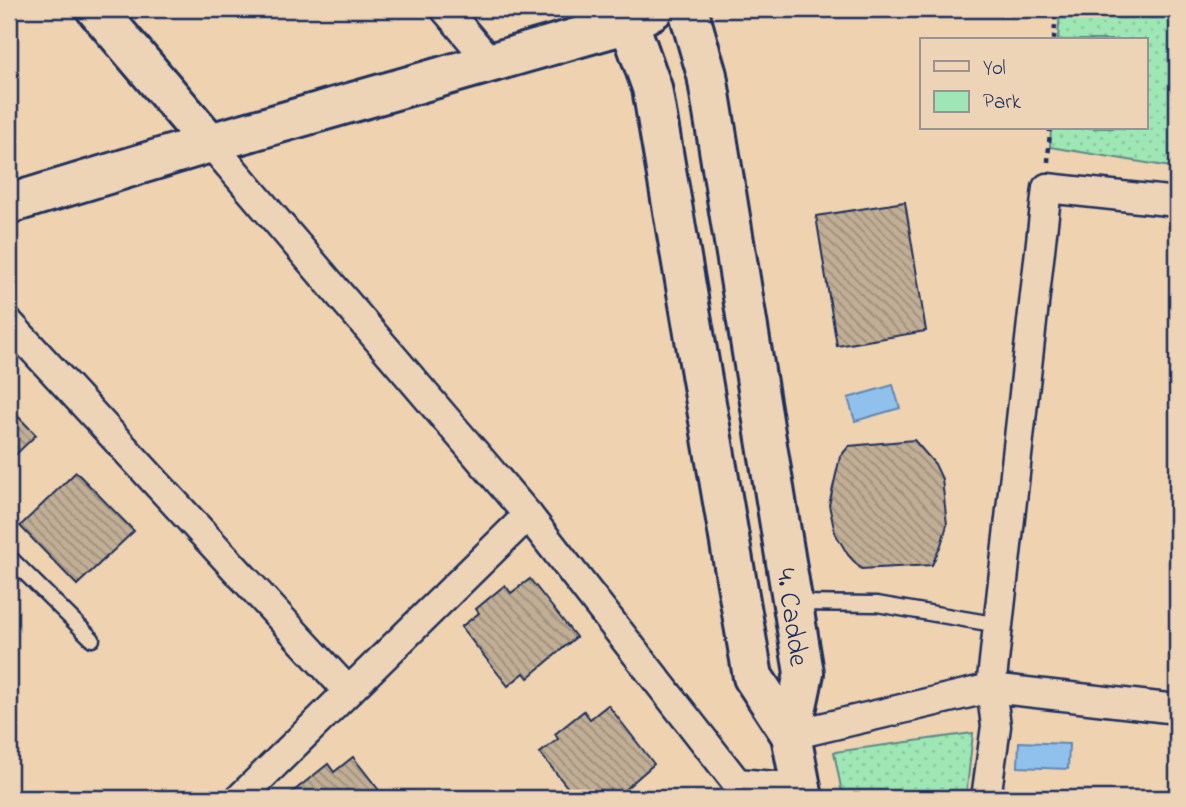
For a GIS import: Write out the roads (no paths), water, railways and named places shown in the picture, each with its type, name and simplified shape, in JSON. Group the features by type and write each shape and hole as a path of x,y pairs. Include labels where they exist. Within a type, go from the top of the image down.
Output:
{"street":[{"path":"96,9 528,515 737,783 802,793 791,734 992,688 1177,709"},
{"path":"445,9 491,63"},
{"name":"4. Cadde","path":"688,9 706,75 804,673 791,734"},
{"path":"9,204 491,63 637,12"},
{"name":"4. Cadde","path":"637,12 753,677 791,734"},
{"path":"986,798 996,726 992,688 1047,187 1177,202"},
{"path":"9,323 348,691"},
{"path":"240,798 528,515"}],"lane":[{"path":"9,557 92,639"},
{"path":"793,603 877,604 999,625"}],"water":[{"path":"893,385 900,408 855,421 848,398"},
{"path":"1019,742 1069,744 1068,769 1018,767"}]}
